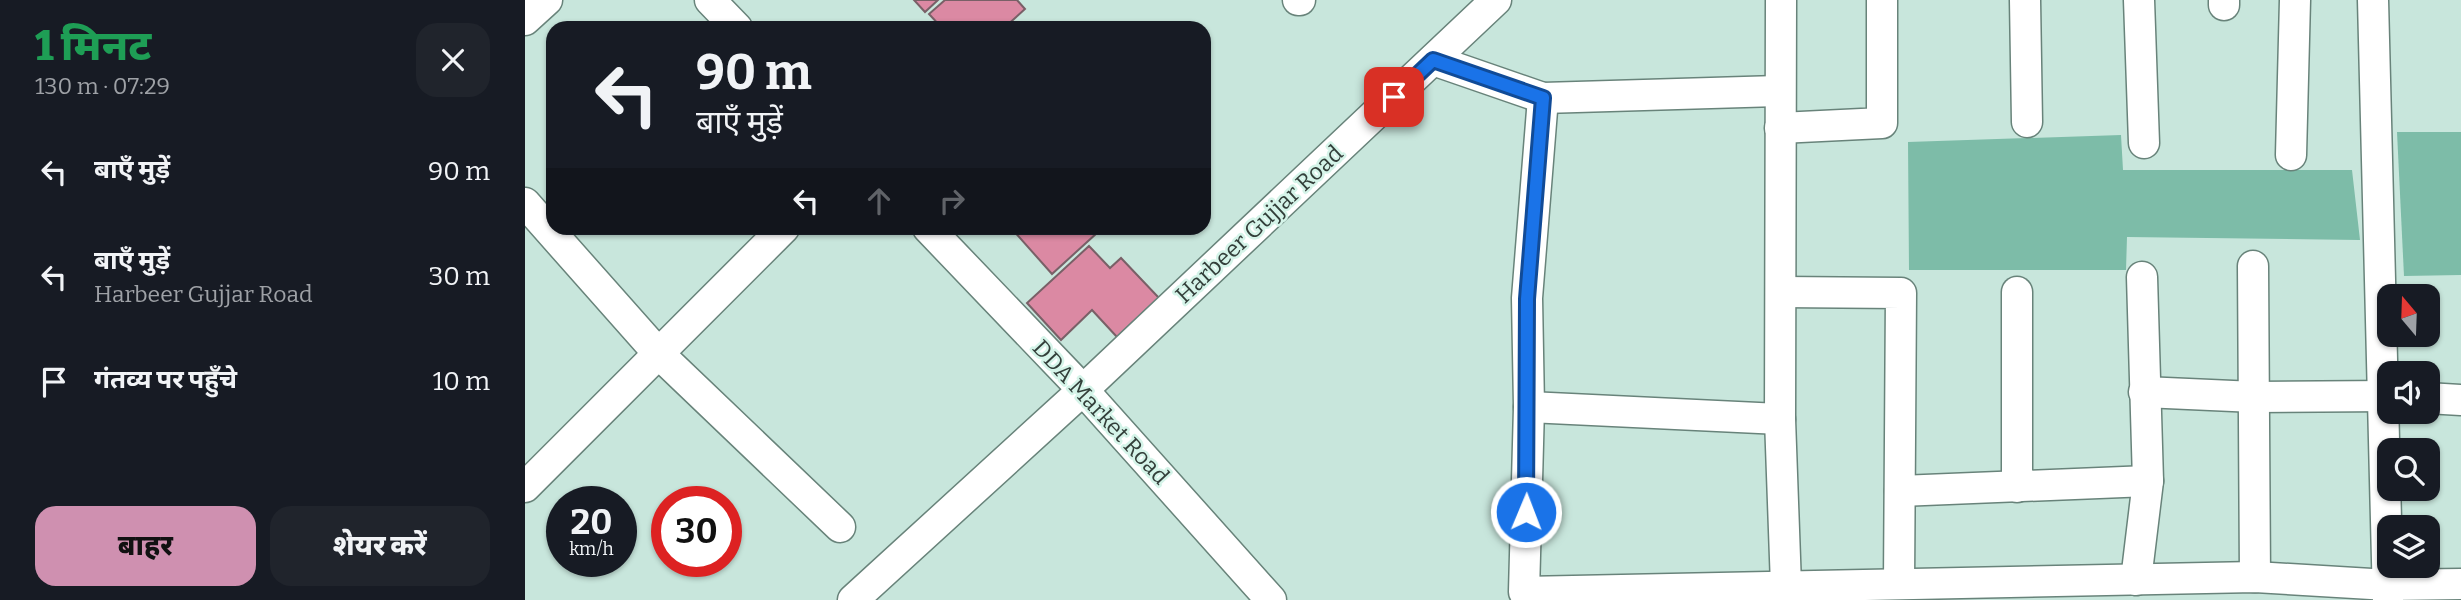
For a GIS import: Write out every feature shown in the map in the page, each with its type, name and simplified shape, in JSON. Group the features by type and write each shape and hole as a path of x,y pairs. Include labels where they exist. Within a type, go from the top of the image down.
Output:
{"street":[{"path":"525,20 547,0"},
{"path":"710,0 730,21"},
{"name":"Harbeer Gujjar Road","path":"853,600 1083,390 1496,0"},
{"path":"1781,0 1780,419 1787,586"},
{"path":"1780,128 1882,123 1882,0"},
{"path":"2025,0 2027,122"},
{"path":"2139,0 2144,143"},
{"path":"2291,155 2295,0"},
{"path":"2373,0 2386,361"},
{"path":"1433,60 1543,98 1779,91"},
{"path":"1543,98 1527,299 1529,407 1524,592 1899,584 2046,591 2136,580 2255,577 2388,593 2461,584"},
{"path":"525,204 546,228"},
{"path":"553,235 658,353 840,527"},
{"path":"525,487 777,235"},
{"name":"DDA Market Road","path":"935,235 1083,390 1271,600"},
{"path":"2253,267 2255,577"},
{"path":"2136,580 2148,481 2142,277"},
{"path":"1781,292 1901,293 1899,584"},
{"path":"2017,292 2017,486"},
{"path":"2144,392 2255,397 2377,395"},
{"path":"2440,399 2461,400"},
{"path":"1529,407 1780,419"},
{"path":"2387,424 2388,593"},
{"path":"1899,491 2148,481"}],"green space":[{"path":"2397,132 2461,132 2461,275 2404,276"},
{"path":"2121,135 2123,170 2352,170 2360,240 2127,237 2126,270 1909,270 1908,142"}],"building":[{"path":"914,0 938,0 925,12"},
{"path":"945,0 1017,0 1025,9 1012,21 936,21 929,14"},
{"path":"1017,235 1095,235 1052,274"},
{"path":"1089,246 1110,268 1121,258 1159,298 1117,337 1092,310 1061,340 1027,303"}],"route":[{"path":"1394,97 1433,60 1543,98 1527,299 1529,407 1526,512"}]}
